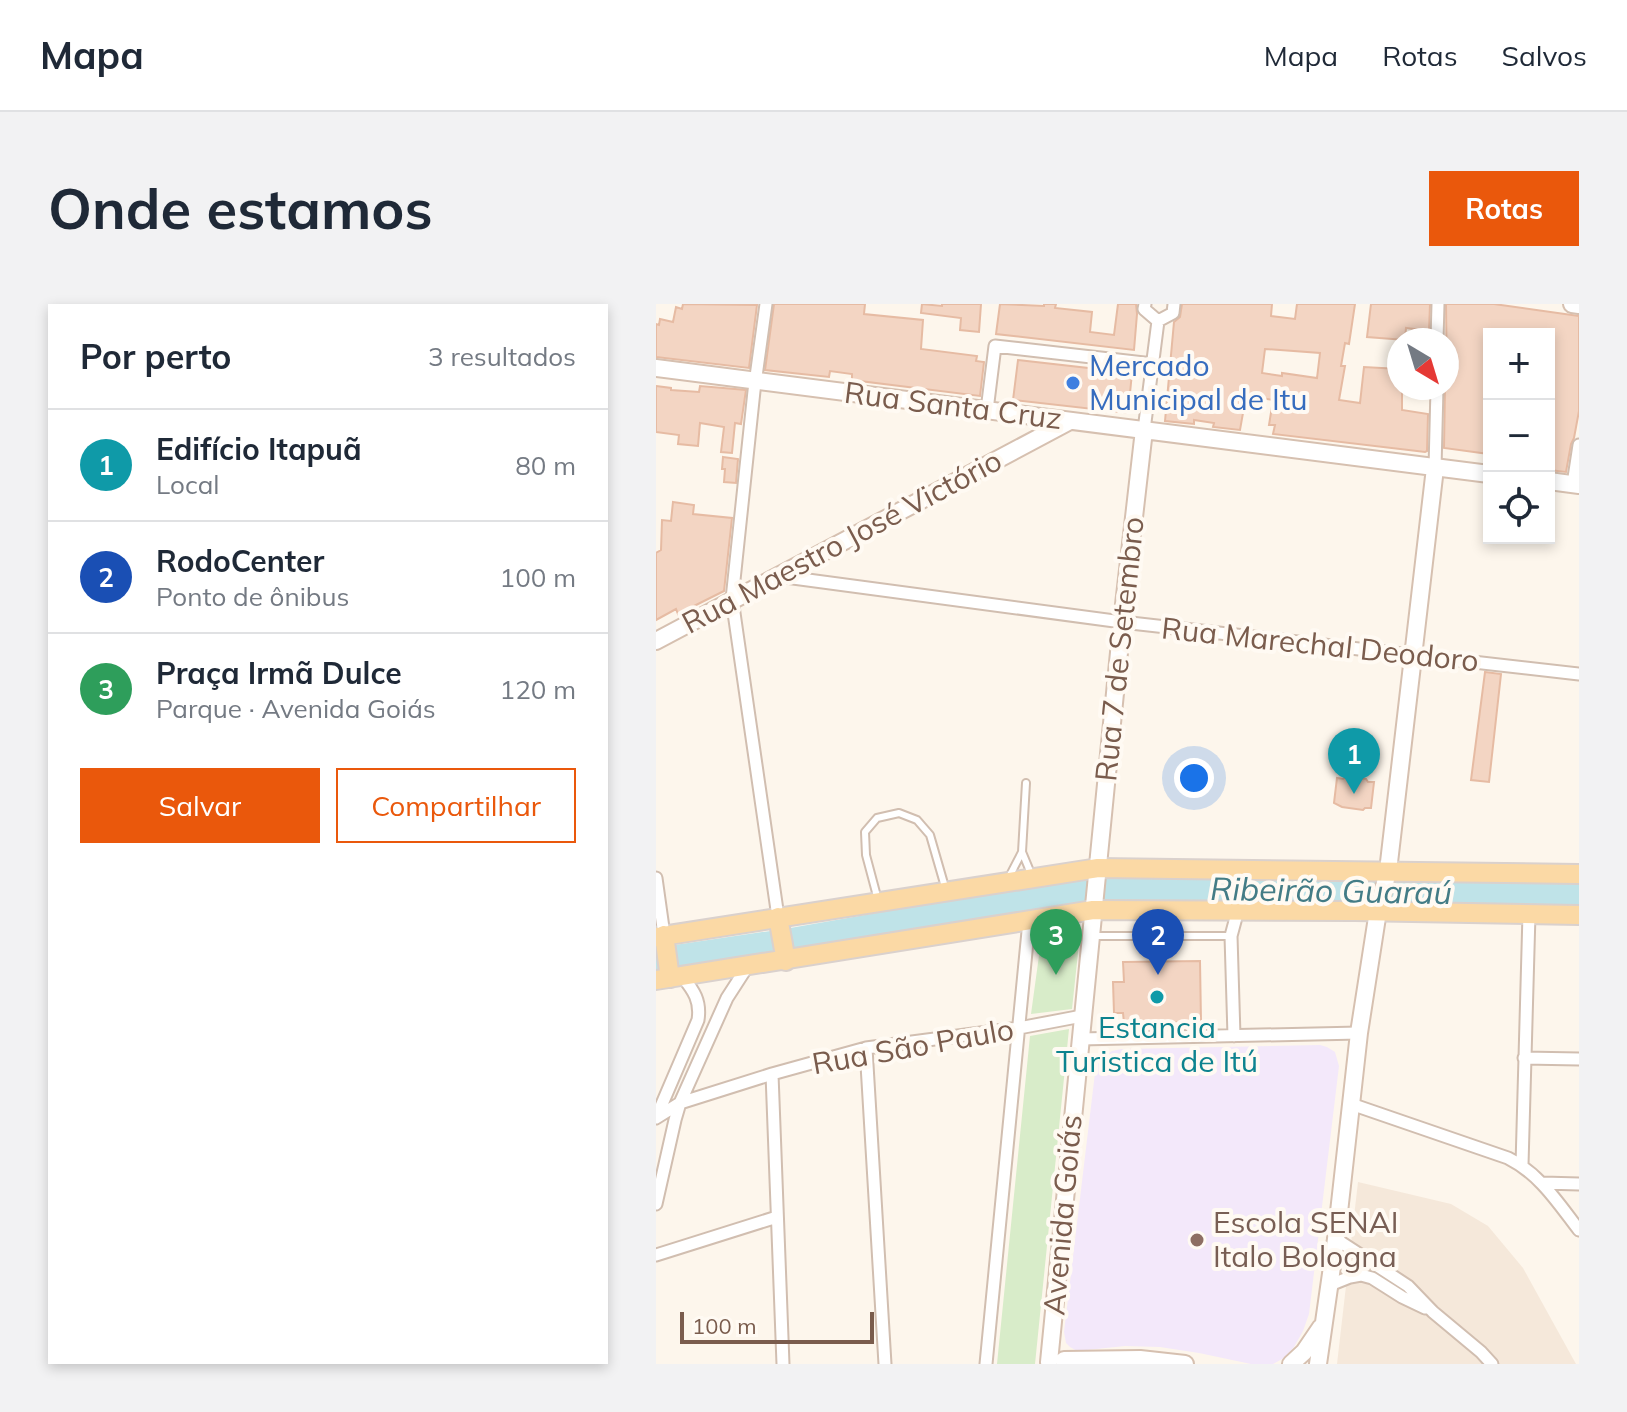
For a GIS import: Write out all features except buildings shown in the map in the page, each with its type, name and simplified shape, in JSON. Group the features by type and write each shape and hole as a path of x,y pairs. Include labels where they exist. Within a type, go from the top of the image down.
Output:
{"main road":[{"path":"666,960 779,923 878,901 1032,876 1097,873 1579,874"},
{"path":"666,960 747,967 785,955 1029,921 1094,904 1238,910 1379,907 1579,915"},
{"path":"779,923 785,955"}],"street":[{"path":"766,304 732,599 779,923"},
{"path":"1145,304 1144,309 1158,321"},
{"path":"1158,321 1173,313 1174,304"},
{"path":"1437,328 1438,304"},
{"path":"1572,304 1579,305"},
{"path":"1144,430 1158,321"},
{"path":"987,410 995,346 1153,364"},
{"name":"Rua Santa Cruz","path":"656,368 1483,473"},
{"path":"1318,1364 1336,1239 1359,1033 1379,907 1387,876 1435,468 1437,400"},
{"name":"Rua Maestro José Victório","path":"656,641 1070,421"},
{"name":"Rua 7 de Setembro","path":"1097,873 1144,430"},
{"path":"1555,482 1576,484 1579,445"},
{"name":"Rua Marechal Deodoro","path":"776,576 1122,622 1579,674"},
{"name":"Avenida Goiás","path":"1057,1362 1080,1039 1097,873"},
{"path":"656,878 666,960 696,994 699,1003 698,1020 656,1118"},
{"path":"1234,1036 1231,936 1238,910"},
{"path":"1522,1165 1529,914"},
{"name":"Avenida Goiás","path":"986,1364 1029,921"},
{"path":"656,1204 680,1103 727,998 747,967"},
{"name":"Rua São Paulo","path":"656,1118 680,1103 866,1048 1019,1028 1082,1016"},
{"path":"1080,1039 1359,1033"},
{"path":"866,1048 885,1364"},
{"path":"1524,1058 1579,1059"},
{"path":"772,1074 782,1364"},
{"path":"1351,1104 1522,1165 1543,1183 1579,1230"},
{"path":"1543,1183 1579,1184"},
{"path":"656,1255 777,1217"},
{"path":"1336,1239 1408,1286 1492,1364"},
{"path":"1330,1285 1361,1275 1433,1312"},
{"path":"1291,1364 1304,1352 1322,1326"},
{"path":"1057,1362 1140,1359 1185,1364"}],"lane":[{"path":"1007,880 1022,852 1026,783"},
{"path":"878,901 866,855 865,832 877,818 899,813 917,820 930,835 946,891"},
{"path":"1022,852 1032,876"},
{"path":"1091,936 1231,936"}],"shaded area":[{"name":"Escola SENAI Italo Bologna","path":"1320,1045 1335,1052 1339,1066 1309,1314 1294,1347 1273,1364 1251,1364 1160,1347 1125,1346 1077,1351 1070,1347 1064,1332 1095,1073 1104,1056 1122,1049"},
{"path":"1358,1182 1451,1204 1488,1226 1523,1268 1576,1364 1337,1364"}],"green space":[{"path":"1080,934 1072,1009 1031,1014 1041,941"},
{"path":"1069,1029 1035,1364 997,1364 1030,1036"}],"waterway":[{"name":"Ribeirão Guaraú","path":"656,960 1072,891 1112,888 1579,895"}],"place":[{"name":"Mercado Municipal de Itu","path":"1073,383"},
{"name":"Edifício Itapuã","path":"1354,794"},
{"name":"Praça Irmã Dulce","path":"1056,975"},
{"name":"RodoCenter","path":"1158,975"},
{"name":"Estancia Turistica de Itú","path":"1157,997"},
{"name":"Escola SENAI Italo Bologna","path":"1197,1240"}]}
